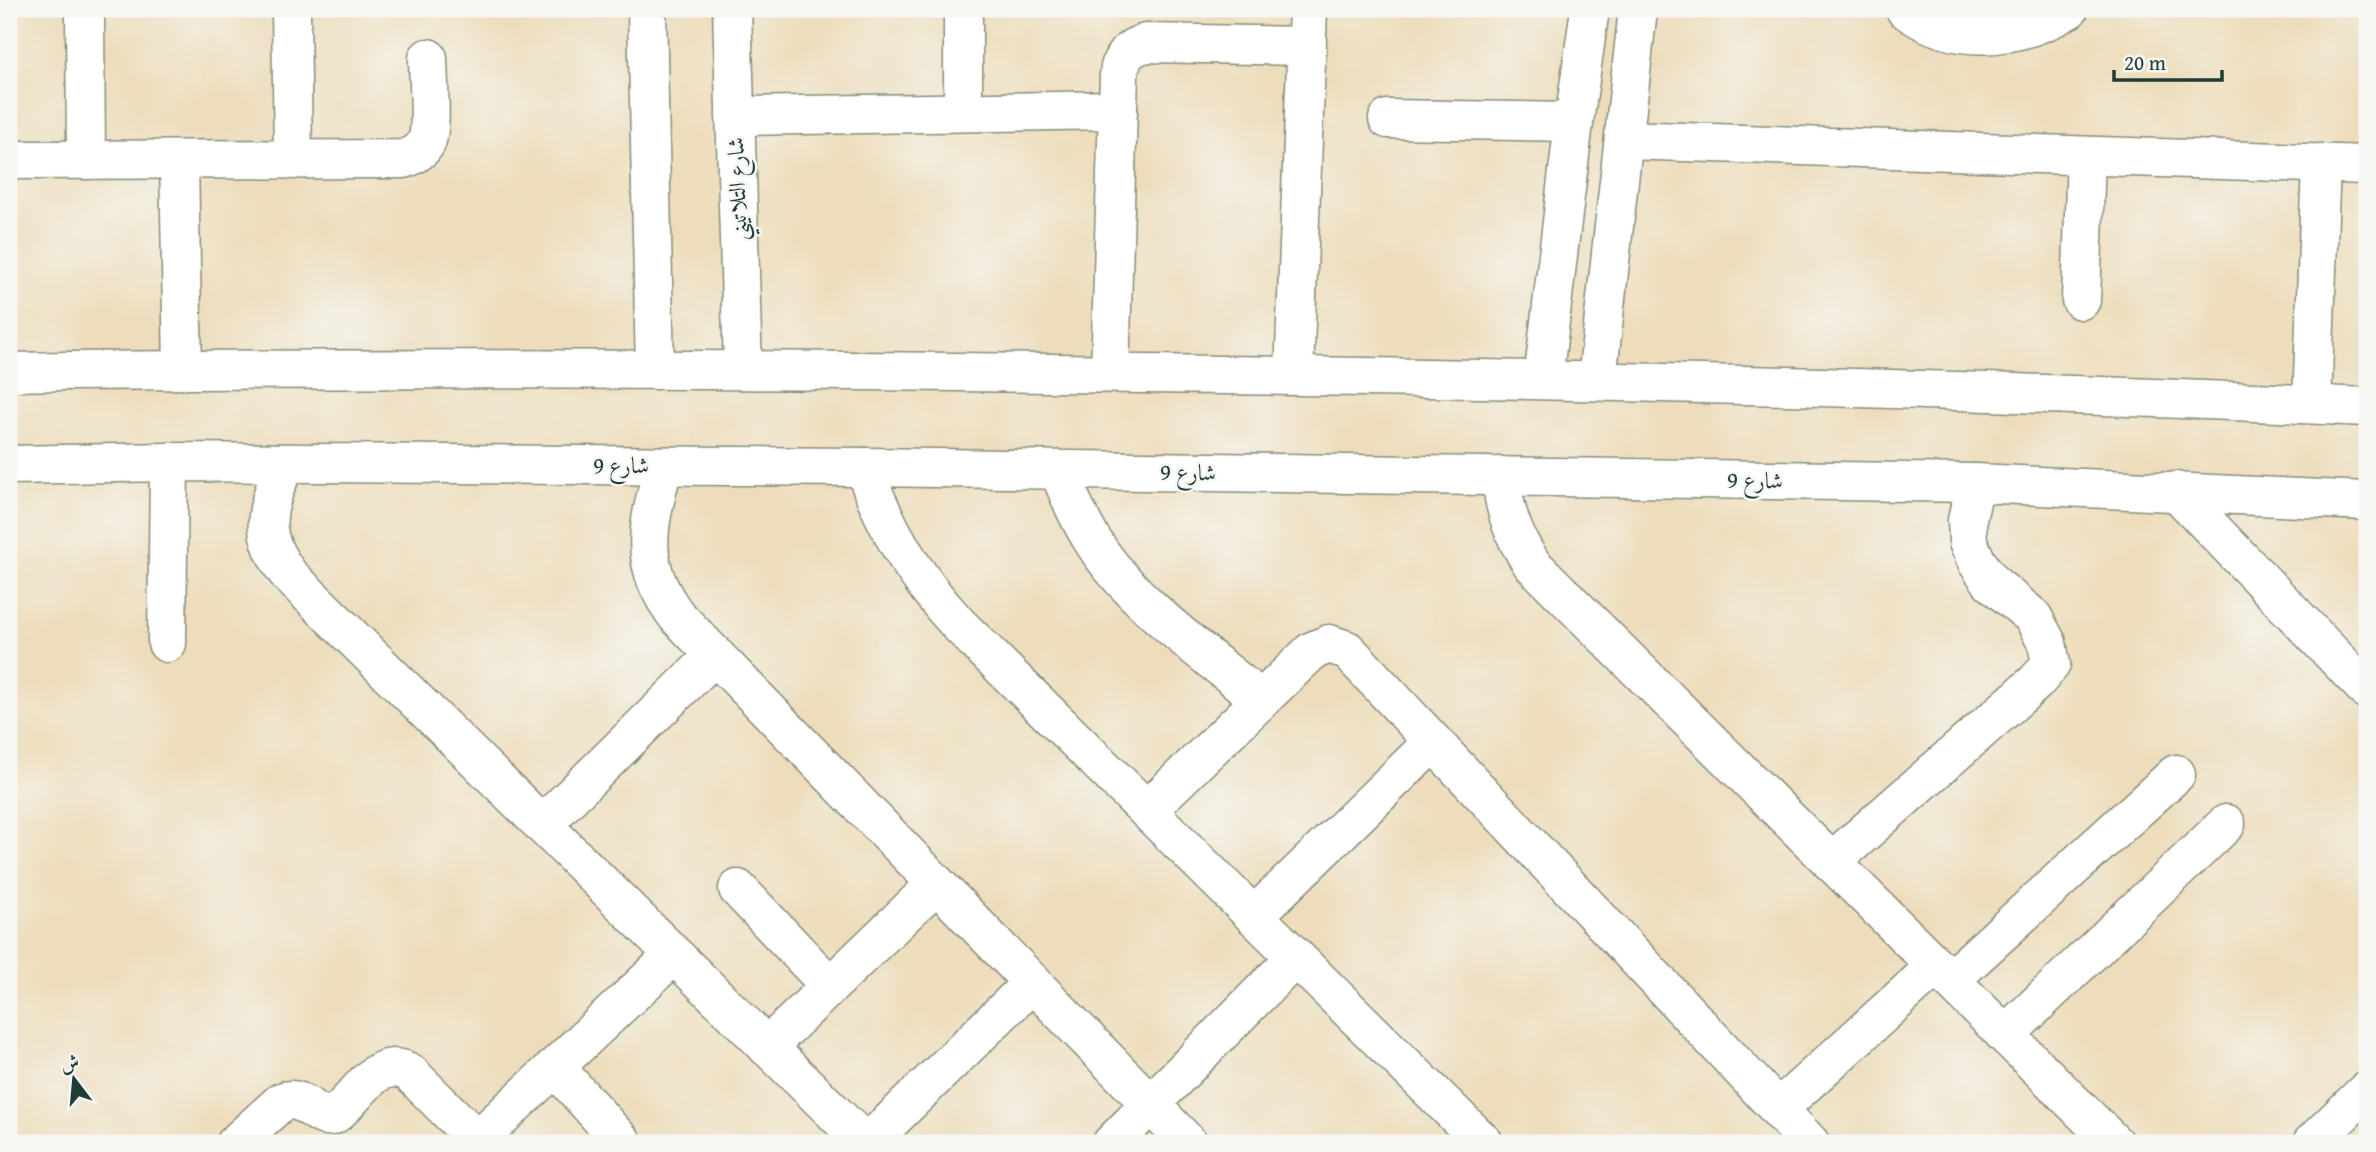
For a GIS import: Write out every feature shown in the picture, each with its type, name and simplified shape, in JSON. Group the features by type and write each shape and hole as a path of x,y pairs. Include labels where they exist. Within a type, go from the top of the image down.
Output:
{"street":[{"path":"85,9 86,160"},
{"path":"291,9 293,160"},
{"path":"647,9 655,370"},
{"name":"شارع التلاتيني","path":"732,9 743,370"},
{"path":"963,9 963,112"},
{"path":"1543,380 1590,9"},
{"path":"1597,380 1638,9"},
{"path":"1905,9 1940,29 1980,35 2021,30 2040,24 2069,9"},
{"path":"1110,373 1119,65 1123,57 1137,45 1146,43 1308,27 1294,375"},
{"path":"9,160 394,160 413,156 421,150 429,134 428,58"},
{"path":"735,116 1118,110"},
{"path":"1388,119 1574,122"},
{"path":"1624,140 2367,164"},
{"path":"2081,300 2086,156"},
{"path":"179,160 183,370"},
{"path":"2312,404 2320,163"},
{"path":"9,372 743,370 1294,375 1597,380 2367,407"},
{"path":"167,643 169,462"},
{"name":"شارع 9","path":"9,465 169,462 864,467 1975,483 2366,502"},
{"path":"286,463 273,490 268,513 268,535 276,557 289,575 867,1143 1032,983"},
{"path":"663,466 648,542 655,581 676,615 1188,1143"},
{"path":"864,467 876,503 892,537 934,598 1484,1143"},
{"path":"1059,471 1074,510 1095,545 1120,577 1148,605 1261,700"},
{"path":"1501,476 1509,523 1518,544 1532,564 2114,1143"},
{"path":"1831,862 2036,682 2051,664 2047,643 2033,617 1991,582 1977,562 1968,542 1967,520 1975,483"},
{"path":"2176,491 2367,690"},
{"path":"1147,810 1312,651 1329,645 1339,646 1354,656 1810,1143"},
{"path":"542,825 715,655"},
{"path":"1254,916 1433,741"},
{"path":"1778,1109 1943,973 2176,774"},
{"path":"2006,1035 2226,824"},
{"path":"767,1046 936,884"},
{"path":"738,889 830,986"},
{"path":"236,1143 281,1102 287,1100 299,1100 324,1116 334,1115 373,1076 390,1067 400,1067 409,1072 475,1142 674,955"},
{"path":"1112,1143 1296,957"},
{"path":"555,1067 623,1143"},
{"path":"2312,1143 2367,1090"}]}
